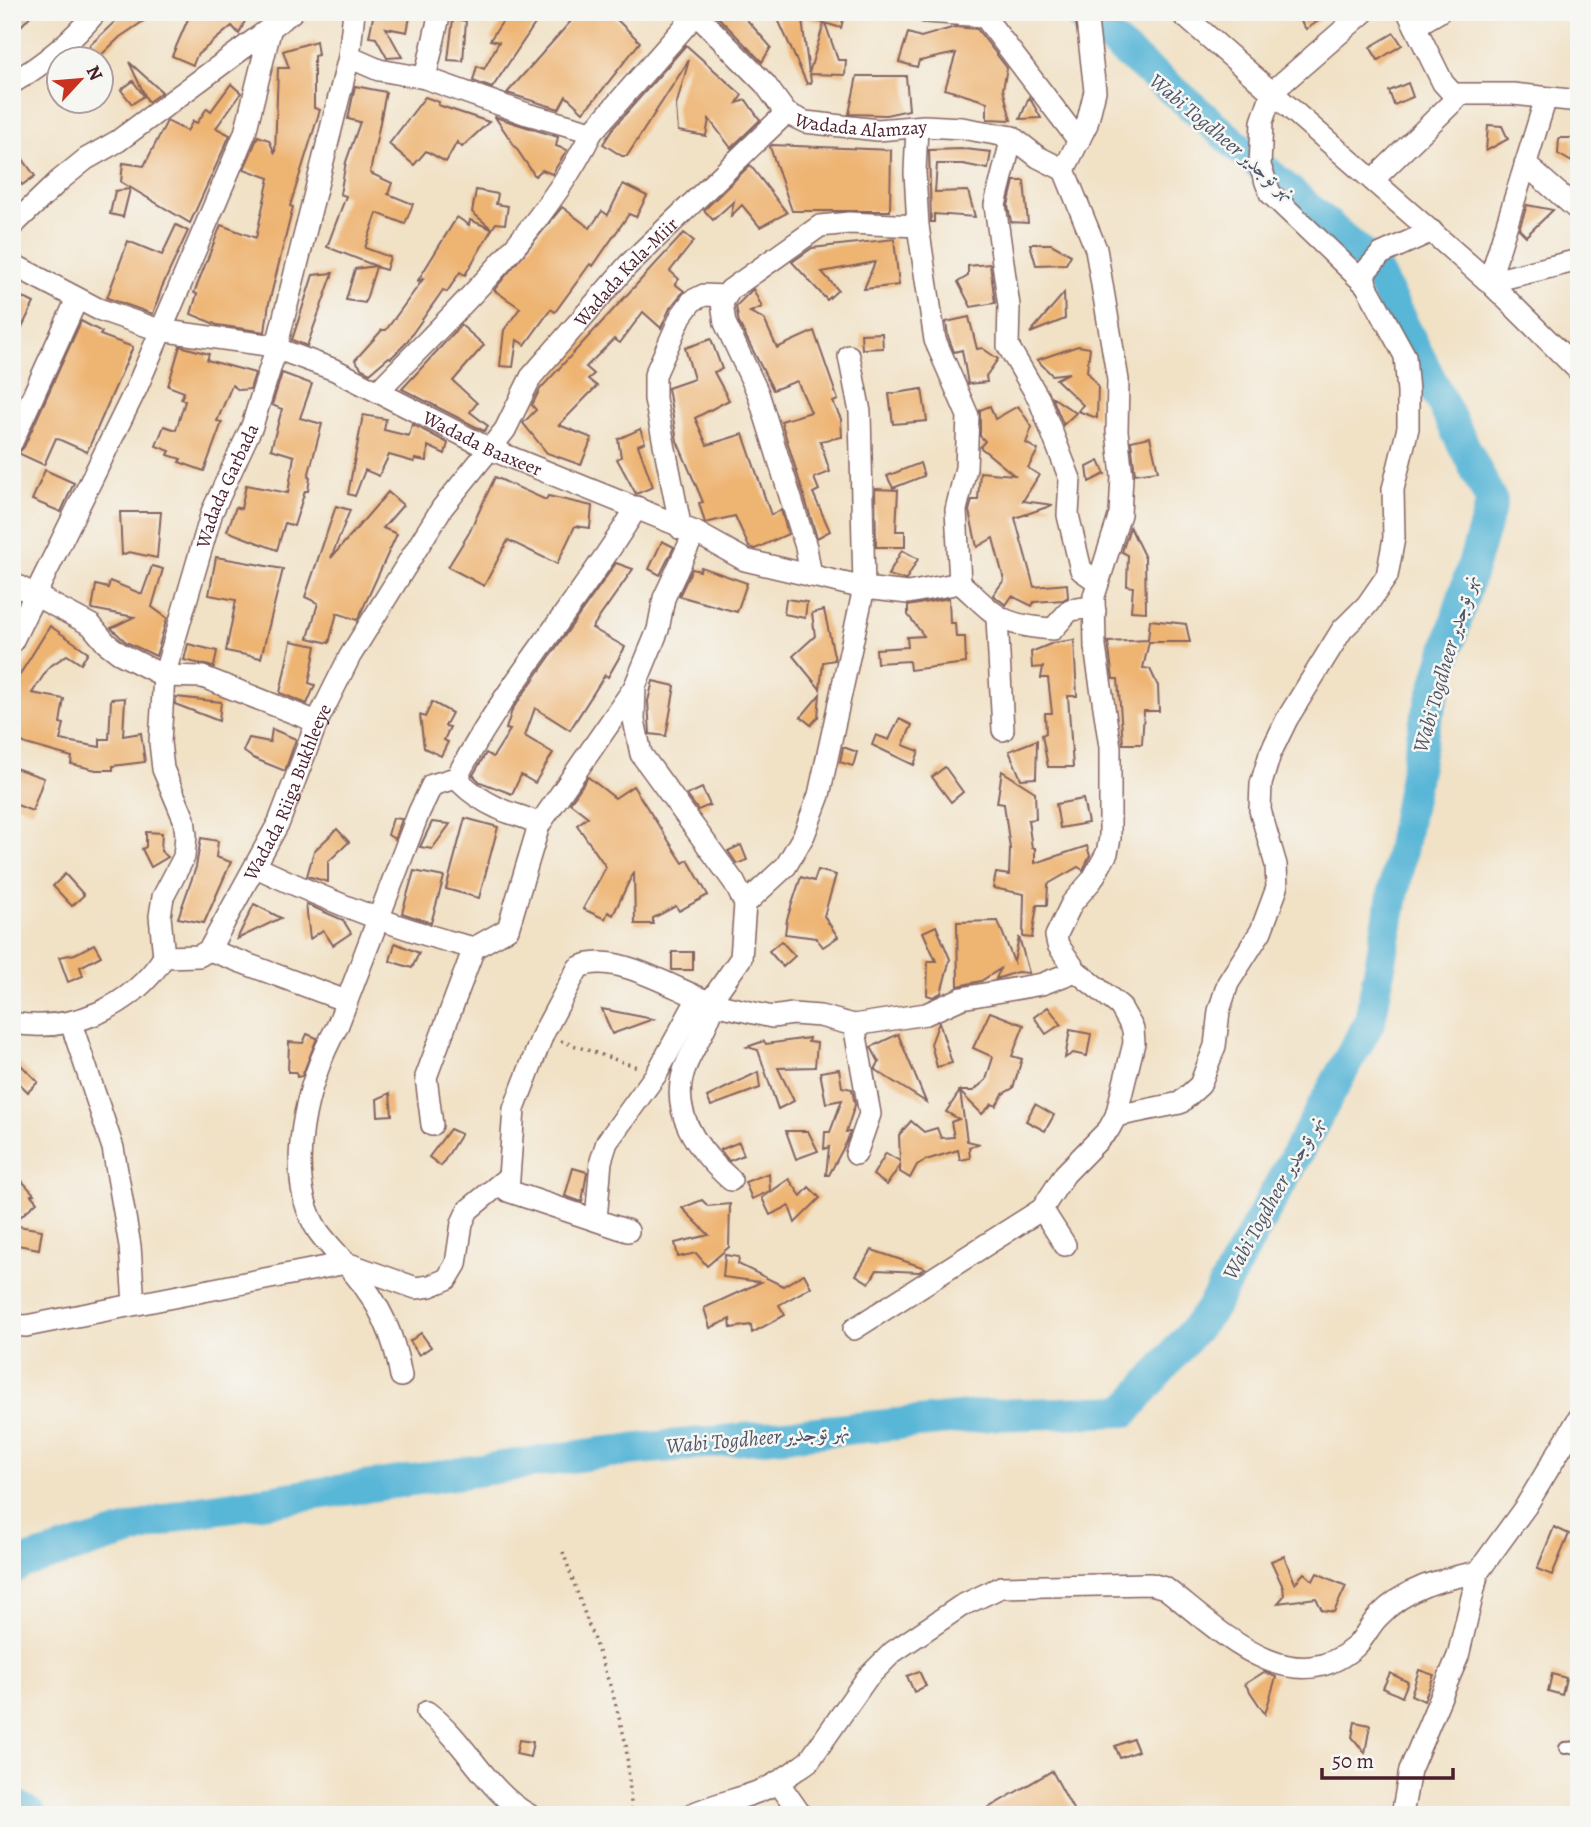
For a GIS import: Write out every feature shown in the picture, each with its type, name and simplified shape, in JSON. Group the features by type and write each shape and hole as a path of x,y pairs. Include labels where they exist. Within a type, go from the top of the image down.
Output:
{"street":[{"path":"12,83 41,66 80,32 96,12"},
{"path":"12,226 86,159 118,141 292,12"},
{"name":"Wadada Garbada","path":"164,957 160,916 163,897 184,857 186,835 184,819 163,769 160,742 164,676 212,512 252,426 276,349 349,57 354,12"},
{"path":"425,78 440,12"},
{"path":"926,12 984,16 1079,141"},
{"path":"854,1329 1042,1209 1065,1174 1098,1142 1116,1116 1134,1043 1133,1029 1121,1006 1076,971 1058,945 1056,936 1072,903 1092,880 1107,853 1110,838 1110,747 1095,647 1095,611 1097,582 1105,566 1120,514 1122,475 1117,431 1118,380 1096,249 1064,170 1087,124 1094,92 1086,12"},
{"path":"1180,12 1489,282 1579,371"},
{"path":"1116,1116 1180,1103 1200,1085 1215,1046 1219,1011 1228,983 1261,931 1277,887 1276,865 1260,810 1261,784 1270,754 1287,719 1342,629 1367,606 1387,576 1394,538 1393,489 1408,428 1405,356 1366,285 1270,193 1260,166 1262,122 1272,92 1364,12"},
{"path":"1439,12 1411,19 1445,87 1453,94 1513,94 1579,101"},
{"path":"379,390 503,260 550,205 592,132 695,13"},
{"name":"Wadada Alamzay","path":"695,13 765,83 786,113 806,122 849,129 962,128 1012,137 1038,157 1064,170"},
{"path":"12,642 137,387 159,330 245,134 271,27"},
{"path":"349,57 379,70 425,78 527,114 592,132"},
{"path":"1373,180 1460,94"},
{"path":"1489,282 1546,98"},
{"name":"Wadada Kala-Miir","path":"490,449 505,430 531,377 548,354 628,265 786,113"},
{"path":"917,127 915,172 918,226 936,340 968,416 968,458 956,510 960,583 997,618 1014,625 1053,629 1070,610 1085,608 1095,611"},
{"path":"1012,137 995,205 1009,306 1009,346 1039,399 1070,479 1068,515 1081,570 1097,582"},
{"path":"1525,164 1579,211"},
{"path":"811,576 806,547 758,393 725,323 722,303 725,296 820,226 849,223 918,226"},
{"path":"1366,285 1364,273 1381,254 1432,232"},
{"path":"1489,282 1579,260"},
{"name":"Wadada Baaxeer","path":"12,264 77,299 159,330 236,338 276,349 379,390 490,449 637,507 688,530 745,561 864,588 908,593 960,583"},
{"path":"432,1125 426,1077 474,948 508,929 539,825 635,686 658,630 664,598 688,530 655,399 655,374 681,316 692,301 704,295 725,296"},
{"path":"12,442 77,299"},
{"path":"745,904 786,866 804,835 819,795 864,588 860,412 849,356"},
{"name":"Wadada Riiga Bukhleeye","path":"209,950 279,822 317,722 380,604 442,508 490,449"},
{"path":"401,1376 395,1342 384,1317 318,1230 308,1208 303,1183 302,1137 320,1056 346,1002 432,785 459,777 483,729 617,541 637,507"},
{"path":"12,583 91,625 106,643 119,653 164,676 203,677 317,722"},
{"path":"997,618 1003,730"},
{"path":"596,1220 601,1161 607,1142 707,1001 741,958 745,904 734,882 641,754 634,720 635,686"},
{"path":"459,777 467,789 497,808 539,825"},
{"path":"256,867 312,893 429,937 474,948"},
{"path":"12,1023 49,1027 93,1016 142,986 164,957 199,956 209,950 346,1002"},
{"path":"628,1231 508,1191 514,1109 543,1034 578,968 589,962 616,963 707,1001 772,1017 793,1014 820,1016 854,1025 926,1014 962,998 1042,984 1076,971"},
{"path":"707,1001 709,1020 686,1064 681,1080 681,1105 686,1124 703,1154 731,1180"},
{"path":"71,1023 113,1148 130,1246 134,1304"},
{"path":"854,1025 870,1114 856,1154"},
{"path":"12,1325 26,1326 346,1264 416,1288 447,1279 456,1264 462,1223 468,1210 507,1178"},
{"path":"1042,1209 1065,1245"},
{"path":"1402,1815 1410,1770 1458,1656 1478,1572 1526,1506 1579,1418"},
{"path":"690,1815 778,1782 809,1760 867,1678 893,1652 961,1605 1001,1587 1151,1584 1165,1588 1237,1644 1266,1661 1313,1669 1334,1661 1356,1646 1395,1600 1431,1581 1478,1572"},
{"path":"428,1712 459,1741 487,1780 508,1803 529,1815"},
{"path":"778,1782 801,1815"}],"lane":[{"path":"1565,1748 1579,1747"}],"path":[{"path":"543,1034 599,1056 657,1073"},
{"path":"563,1552 612,1691 626,1744 632,1815"}],"building":[{"path":"12,12 34,12 12,36"},
{"path":"125,12 157,12 111,46 89,46"},
{"path":"191,12 249,12 239,34 232,26 197,55 193,65 172,56"},
{"path":"374,12 411,12 407,32 386,28 402,57 387,58 376,38 369,37"},
{"path":"509,12 543,12 492,88 473,81 477,66 484,69 499,42 490,40"},
{"path":"579,12 609,12 640,42 595,99 583,112 566,96 559,109 507,93"},
{"path":"724,12 740,12 771,47 762,62 717,16"},
{"path":"788,12 801,12 809,73 824,23 802,17 802,12 845,12 841,28 825,23 838,60 846,60 845,75 810,74 811,83 807,84 777,17"},
{"path":"1305,12 1332,12 1306,29 1298,17"},
{"path":"453,19 466,21 463,61 448,60"},
{"path":"955,27 977,29 1007,68 1003,89 1011,120 987,119 987,102 945,89 956,53 919,61 917,67 899,62 908,33 921,37"},
{"path":"1394,33 1402,45 1378,60 1370,47"},
{"path":"316,41 318,55 314,56 314,108 320,110 290,206 293,207 269,303 265,332 217,325 191,314 197,294 194,293 221,225 256,238 269,178 244,169 258,136 269,140 275,154 278,68 289,68 283,51"},
{"path":"686,45 742,95 737,103 746,100 760,120 731,148 709,119 706,136 678,131 676,106 689,60 627,156 622,156 603,144 614,127"},
{"path":"129,62 162,92 148,102"},
{"path":"857,76 906,76 909,110 886,115 849,114"},
{"path":"133,81 144,96 132,104 121,90"},
{"path":"1408,83 1413,97 1394,105 1389,91"},
{"path":"231,84 241,93 216,128 230,135 190,223 121,182 123,163 144,166 167,121 187,131 193,121 197,123 207,108 211,111"},
{"path":"355,86 386,92 370,173 392,183 388,194 413,204 405,224 377,213 365,248 390,257 386,270 376,267 365,303 346,300 355,269 376,266 327,247 346,196 340,194 346,162 360,122 348,119"},
{"path":"425,97 439,102 438,105 489,122 462,147 457,142 446,162 426,151 414,165 389,144"},
{"path":"1029,97 1041,118 1020,119"},
{"path":"495,117 558,137 556,146 567,150 552,174 542,170 535,176"},
{"path":"1488,125 1502,126 1508,139 1486,151"},
{"path":"1559,138 1573,138 1572,162 1558,154"},
{"path":"12,144 35,176 22,185 12,171"},
{"path":"770,147 891,150 890,211 792,211"},
{"path":"964,149 991,152 988,169 963,164 937,164 935,192 968,191 975,217 934,214 934,222 931,222 929,150"},
{"path":"750,165 787,213 760,227 742,205 731,216 734,201 713,220 704,210"},
{"path":"1014,181 1024,181 1028,223 1011,222 1008,206"},
{"path":"623,184 647,196 636,217 629,214 593,266 590,264 555,312 551,309 525,345 517,340 513,367 500,366 504,330 520,308 494,290 562,207 590,228 602,211 608,215"},
{"path":"130,189 123,217 110,214 115,191"},
{"path":"476,190 498,194 496,204 508,206 505,224 496,223 492,229 472,212"},
{"path":"1527,205 1553,210 1526,236 1519,229"},
{"path":"457,217 469,225 470,220 492,229 465,275 460,272 447,292 443,290 405,344 391,358 370,373 362,369 355,360 382,330 386,330 424,278 417,282"},
{"path":"176,225 188,231 162,287 153,314 107,298 128,241 162,255"},
{"path":"684,233 694,241 670,271 679,279 675,284 684,291 670,308 661,328 643,312 620,343 614,339 586,367 594,374 588,379 597,386 559,425 592,438 581,465 547,453 523,423 536,410 532,405 540,389"},
{"path":"894,239 899,285 864,289 875,262 822,272 838,290 827,300 792,262 812,248"},
{"path":"1030,244 1051,244 1071,255 1066,264 1036,265"},
{"path":"990,264 995,303 971,307 958,282 968,276 968,266"},
{"path":"333,273 307,346 292,340 313,275"},
{"path":"753,289 762,307 750,312 764,319 777,348 814,331 838,400 833,402 841,419 842,437 820,441 830,472 814,478 819,490 813,493 830,531 817,538 781,421 811,412 797,381 773,390 739,323 736,306"},
{"path":"12,292 34,303 12,347"},
{"path":"1064,293 1065,319 1030,333"},
{"path":"969,317 977,349 982,348 998,359 986,376 987,382 968,384 962,350 954,352 948,336 946,322"},
{"path":"81,321 102,332 100,335 133,347 87,452 56,438 44,465 18,453 24,447"},
{"path":"461,325 484,345 453,381 477,403 470,412 488,426 484,431 402,389"},
{"path":"882,333 883,348 862,349 861,334"},
{"path":"711,339 722,369 714,372 729,400 695,418 707,445 743,434 771,515 781,510 788,534 755,549 749,547 735,516 705,523 699,503 703,502 677,441 668,388 694,379 685,348"},
{"path":"180,346 209,354 207,360 255,373 250,389 239,390 232,385 217,421 222,422 204,471 179,462 181,459 168,455 170,451 156,446 164,426 176,430 185,401 181,399 184,392 168,386"},
{"path":"1078,346 1090,348 1087,371 1098,386 1097,418 1078,411 1083,405 1056,379 1069,373 1052,375 1037,360"},
{"path":"282,373 312,384 300,418 322,424 308,477 308,491 305,491 294,526 285,523 277,550 227,531 236,507 241,509 246,485 288,493 294,456 271,449 282,409 272,405"},
{"path":"922,389 927,421 893,424 889,394"},
{"path":"1052,397 1076,413 1063,425 1063,424"},
{"path":"990,406 995,419 1018,406 1032,427 1026,443 1038,450 1028,468 1039,475 1023,501 1053,505 1015,518 1034,587 1067,584 1068,597 1063,600 1034,602 1032,606 1012,596 1006,605 993,595 1004,580 993,538 977,547 969,511 972,500 978,500 980,472 1014,475 980,447 985,441 980,436 980,410"},
{"path":"363,415 386,419 384,430 409,436 412,424 448,443 445,454 428,446 427,461 415,459 414,462 389,455 379,476 365,470 355,496 348,494"},
{"path":"640,429 645,442 638,445 653,487 636,494 617,459 621,457 618,439"},
{"path":"1150,437 1158,471 1135,474 1131,441"},
{"path":"1099,461 1105,474 1089,482 1087,467"},
{"path":"920,463 924,476 893,488 887,476"},
{"path":"45,470 74,483 61,512 32,500"},
{"path":"495,477 546,500 548,496 592,506 590,528 575,526 557,564 508,540 484,586 448,567 469,533"},
{"path":"875,489 898,490 896,531 905,531 905,547 876,547"},
{"path":"388,492 403,505 383,528 397,534 359,617 357,620 337,613 329,643 308,638 318,603 305,597 336,506 350,510 331,558"},
{"path":"120,512 161,512 157,558 129,552 122,555"},
{"path":"1130,527 1145,558 1146,612 1131,611 1133,587 1127,586 1128,555 1122,552"},
{"path":"662,541 674,547 660,575 649,569"},
{"path":"902,550 918,559 906,580 888,575"},
{"path":"216,557 283,569 261,658 226,651 236,600 209,595"},
{"path":"616,563 633,569 592,628 625,647 608,677 605,675 570,730 535,708 525,736 553,753 535,783 521,775 512,794 480,782 473,775 486,753 493,757 510,730 506,729 512,710"},
{"path":"152,566 163,569 152,607 167,618 156,656 126,642 111,628 134,617 92,609 96,585 108,588 110,581 142,594"},
{"path":"701,567 747,583 737,612 679,596 692,569 700,571"},
{"path":"949,598 950,623 955,623 956,637 965,637 966,663 910,670 909,661 877,663 876,649 908,647 907,637 924,636 908,615 908,606"},
{"path":"786,599 807,602 805,618 784,614"},
{"path":"824,610 835,660 823,662 820,689 793,656 815,636 812,613"},
{"path":"1150,620 1186,624 1190,642 1149,642 1143,668 1150,669 1158,686 1159,711 1144,711 1142,744 1123,744 1118,679 1113,679 1108,642 1148,640"},
{"path":"50,626 88,652 81,664 67,655 49,667 32,693 64,699 60,723 64,724 60,740 100,747 100,739 109,739 111,699 125,698 123,736 141,733 145,762 113,766 113,770 96,770 71,764 72,757 26,744 12,736 12,687"},
{"path":"1074,640 1077,696 1068,696 1073,767 1048,767 1042,735 1046,733 1045,713 1052,713 1048,678 1041,678 1043,667 1032,668 1031,652 1053,643"},
{"path":"291,641 316,646 309,683 315,685 307,704 280,693"},
{"path":"188,644 217,651 214,667 184,660"},
{"path":"653,681 675,686 666,736 650,734 648,701"},
{"path":"820,694 818,717 811,725 801,717"},
{"path":"176,697 221,702 219,721 175,704"},
{"path":"432,702 452,713 445,726 450,727 444,740 448,742 441,756 424,748 420,715 425,717"},
{"path":"899,719 912,725 903,745 919,751 914,765 872,745 876,735 889,740"},
{"path":"272,729 296,739 285,771 243,751 249,738 270,742"},
{"path":"1037,740 1036,778 1021,779 1009,751"},
{"path":"843,747 857,752 853,766 840,762"},
{"path":"12,767 44,778 32,811 12,803"},
{"path":"945,767 963,792 951,802 932,777"},
{"path":"1002,771 1035,792 1036,819 1028,820 1032,848 1035,848 1035,863 1087,846 1090,856 1083,870 1078,867 1048,884 1047,905 1037,905 1032,938 1023,937 1024,894 993,888 996,873 1009,875 1010,849 1004,804 997,803"},
{"path":"588,777 615,798 633,786 683,863 688,860 708,895 679,911 676,906 653,918 653,924 635,924 634,871 613,915 608,912 605,919 583,909 606,867 577,825 588,817 570,803"},
{"path":"702,788 710,805 698,810 687,795"},
{"path":"1083,799 1088,823 1060,828 1056,804"},
{"path":"393,818 402,819 395,839 388,835"},
{"path":"465,818 498,827 479,898 446,889"},
{"path":"432,822 450,824 432,849 420,847"},
{"path":"337,829 349,842 328,862 328,882 307,876 314,851"},
{"path":"146,832 162,833 161,851 168,857 151,867 142,849 146,847"},
{"path":"201,838 218,841 216,857 231,862 204,923 178,918 196,867"},
{"path":"741,845 747,860 737,864 728,851"},
{"path":"818,870 836,875 824,916 838,937 823,947 816,938 785,934 787,919 801,877 814,881"},
{"path":"414,871 444,877 431,923 402,913"},
{"path":"65,874 84,895 72,906 53,886"},
{"path":"254,904 281,918 237,939"},
{"path":"306,904 343,920 351,933 333,945 323,930 310,939"},
{"path":"998,921 1014,962 1019,937 1029,973 1017,972 996,979 1000,969 981,981 958,986 957,922"},
{"path":"936,926 950,959 941,993 933,997 927,995 928,961 936,961 923,932"},
{"path":"781,941 795,956 783,967 769,951"},
{"path":"395,943 419,953 412,968 390,961"},
{"path":"94,944 101,956 80,967 83,976 68,982 59,957 75,954"},
{"path":"672,952 693,952 693,970 672,970"},
{"path":"1048,1007 1061,1024 1046,1034 1034,1017"},
{"path":"602,1009 653,1019 612,1034"},
{"path":"990,1012 1024,1025 1012,1056 1022,1059 1013,1088 1003,1094 996,1106 992,1104 982,1114 959,1091 973,1091 986,1080 993,1057 973,1048"},
{"path":"939,1022 952,1063 937,1067 931,1044"},
{"path":"1070,1030 1091,1034 1087,1056 1073,1053 1065,1058"},
{"path":"307,1034 317,1038 302,1076 297,1077 296,1072 288,1072 289,1042 303,1043"},
{"path":"898,1034 926,1102 875,1070 879,1062 871,1047"},
{"path":"809,1038 808,1042 817,1043 815,1067 778,1068 794,1101 778,1109 758,1050 747,1047 764,1041 766,1044"},
{"path":"12,1056 38,1082 28,1092 12,1076"},
{"path":"839,1069 842,1087 852,1089 855,1105 846,1132 850,1132 847,1141 829,1175 826,1175 829,1147 824,1149 825,1132 830,1132 842,1100 826,1103 820,1072"},
{"path":"758,1072 760,1088 711,1106 707,1097"},
{"path":"960,1091 967,1141 980,1144 969,1147 970,1158 960,1160 958,1150 926,1160 917,1165 910,1178 900,1172 900,1165 887,1185 873,1175 886,1153 900,1161 899,1135 911,1121 924,1132 937,1128 941,1138 954,1137 951,1122 959,1119 946,1112"},
{"path":"390,1093 392,1115 378,1116 377,1099"},
{"path":"1035,1104 1054,1115 1045,1131 1026,1121"},
{"path":"450,1129 461,1134 441,1166 429,1157"},
{"path":"786,1131 808,1131 818,1151 796,1159"},
{"path":"739,1142 744,1155 729,1161 720,1150"},
{"path":"573,1168 587,1172 582,1202 565,1196"},
{"path":"12,1170 34,1194 31,1195 37,1202 12,1224"},
{"path":"769,1173 770,1191 752,1199 745,1182"},
{"path":"789,1179 801,1196 809,1187 820,1198 795,1223 789,1206 770,1215 762,1198"},
{"path":"702,1200 708,1206 730,1204 729,1247 707,1266 696,1253 678,1257 675,1243 709,1235 682,1208"},
{"path":"12,1225 42,1230 39,1249 12,1244"},
{"path":"872,1250 925,1268 919,1272 877,1270 869,1283 856,1275"},
{"path":"725,1255 739,1257 738,1264 783,1286 804,1274 811,1287 779,1305 785,1315 752,1333 751,1325 731,1328 730,1319 710,1328 704,1308 761,1282 723,1277"},
{"path":"421,1333 431,1347 419,1355 410,1341"},
{"path":"1554,1527 1569,1534 1552,1575 1537,1569"},
{"path":"1284,1556 1295,1583 1304,1573 1313,1581 1317,1573 1346,1586 1334,1612 1322,1610 1316,1598 1278,1603 1284,1596 1283,1587 1271,1561"},
{"path":"1419,1670 1434,1675 1424,1701 1411,1695"},
{"path":"919,1671 926,1686 914,1692 907,1676"},
{"path":"1264,1672 1276,1677 1265,1714 1245,1684"},
{"path":"1390,1673 1408,1682 1402,1697 1383,1688"},
{"path":"1552,1674 1566,1678 1562,1695 1548,1691"},
{"path":"1355,1722 1370,1725 1365,1753 1352,1737"},
{"path":"1133,1739 1138,1751 1120,1758 1115,1746"},
{"path":"519,1740 533,1742 530,1757 516,1754"},
{"path":"1052,1771 1074,1811 1066,1815 976,1815"}],"waterway":[{"name":"Wabi Togdheer نهر توجدير","path":"12,1569 22,1563 192,1512 599,1453 990,1415 1126,1411 1210,1311 1370,1021 1424,726 1492,502 1372,263 1181,97 1076,12"},
{"name":"Wabi Togdheer نهر توجدير","path":"12,1803 31,1815"}]}
